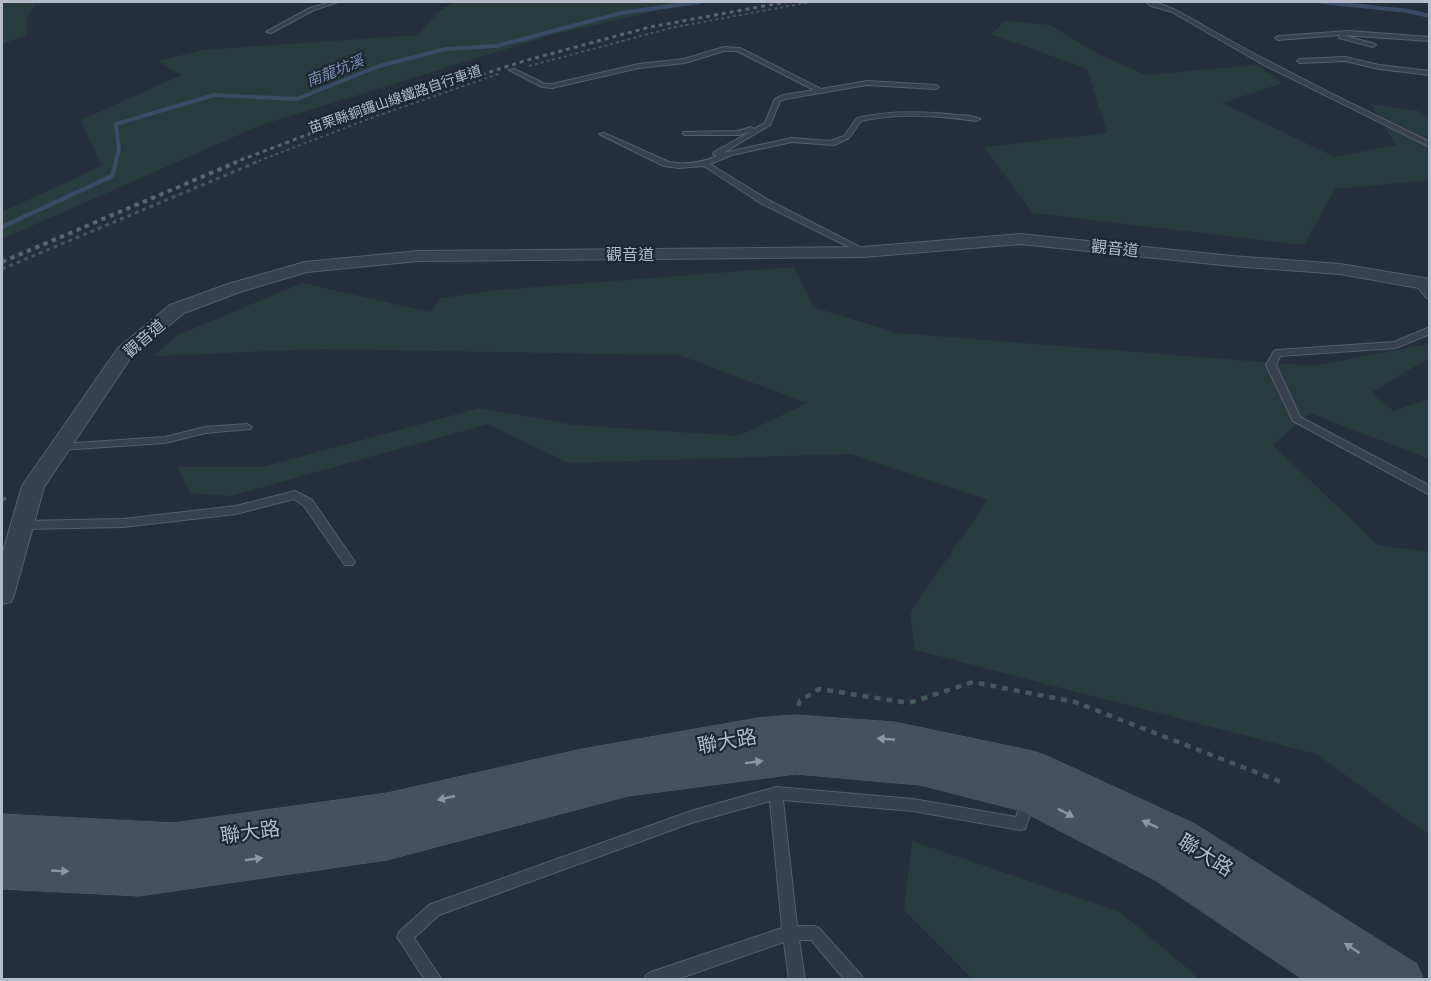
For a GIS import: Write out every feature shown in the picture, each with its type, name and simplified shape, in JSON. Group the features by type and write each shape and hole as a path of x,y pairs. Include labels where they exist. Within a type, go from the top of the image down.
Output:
{"street":[{"name":"觀音道","path":"2,595 33,486 125,352 177,309 234,288 304,267 418,256 863,252 1020,239 1232,261 1340,269 1426,288"},
{"name":"聯大路","path":"2,869 148,859 387,826 796,744 920,768 1031,782 1180,838 1401,980"},
{"name":"聯大路","path":"1031,782 1170,866 1346,980"},
{"name":"聯大路","path":"2,833 148,859"}],"lane":[{"path":"269,32 312,9 335,2"},
{"path":"1149,2 1174,11 1264,63 1430,145"},
{"path":"1323,33 1373,45"},
{"path":"1278,38 1323,33 1349,33 1430,39"},
{"path":"512,70 544,86 552,86 639,66 685,60 724,49 738,49 819,90"},
{"path":"1300,61 1345,59 1379,68 1430,74"},
{"path":"716,160 717,152 768,124 777,100 819,90 867,83 936,87"},
{"path":"602,134 667,164 679,166 705,164 749,148 792,140 831,143 848,137 859,119 880,114 930,113 977,119"},
{"path":"686,133 739,133 768,124"},
{"path":"705,164 765,202 863,252"},
{"path":"1430,330 1396,345 1277,353 1271,364 1296,419 1430,490"},
{"path":"60,447 165,440 205,430 247,427"},
{"path":"21,525 145,520 236,510 296,495 308,503 349,562"},
{"path":"435,980 404,937 434,910 691,817 776,793 913,806 1020,824 1031,782"},
{"path":"776,793 790,933 798,980"},
{"path":"651,980 790,933 814,933 856,980"}],"path":[{"name":"苗栗縣銅鑼山線鐵路自行車道","path":"2,269 273,154 426,97 512,70 675,27 811,2"},
{"path":"796,744 792,718 800,701 819,689 909,703 973,682 1075,702 1281,782"}],"green space":[{"path":"2,2 47,2 35,5 27,17 27,35 2,44"},
{"path":"454,2 695,2 552,35 261,125 2,239 2,212 101,166 81,120 181,75 157,61 202,50 418,35 437,13"},
{"path":"1005,21 1050,25 1102,56 1146,75 1257,65 1282,83 1223,103 1335,157 1396,145 1371,104 1419,111 1429,118 1429,180 1335,189 1304,245 1033,213 984,147 1107,133 1087,69 991,34"},
{"path":"794,267 813,307 897,333 1312,366 1429,344 1429,358 1372,392 1393,411 1429,399 1429,459 1310,413 1273,445 1378,545 1429,552 1429,835 1316,754 915,650 910,612 988,500 851,454 568,463 488,424 231,496 190,493 178,467 262,467 480,408 573,425 739,436 807,403 679,355 318,349 153,356 178,335 302,283 430,312 441,298 499,290"},
{"path":"912,841 1120,912 1200,979 972,979 904,910"}],"waterway":[{"name":"南龍坑溪","path":"115,163 119,150 116,124 214,95 297,99 379,66 446,49 496,46 621,13 699,2"},
{"name":"南龍坑溪","path":"1322,2 1408,11 1430,16"},
{"name":"南龍坑溪","path":"2,227 112,176 116,162"}],"railway":[{"path":"233,163 372,110 524,61 650,27 786,2"},
{"path":"2,262 237,162"}]}
